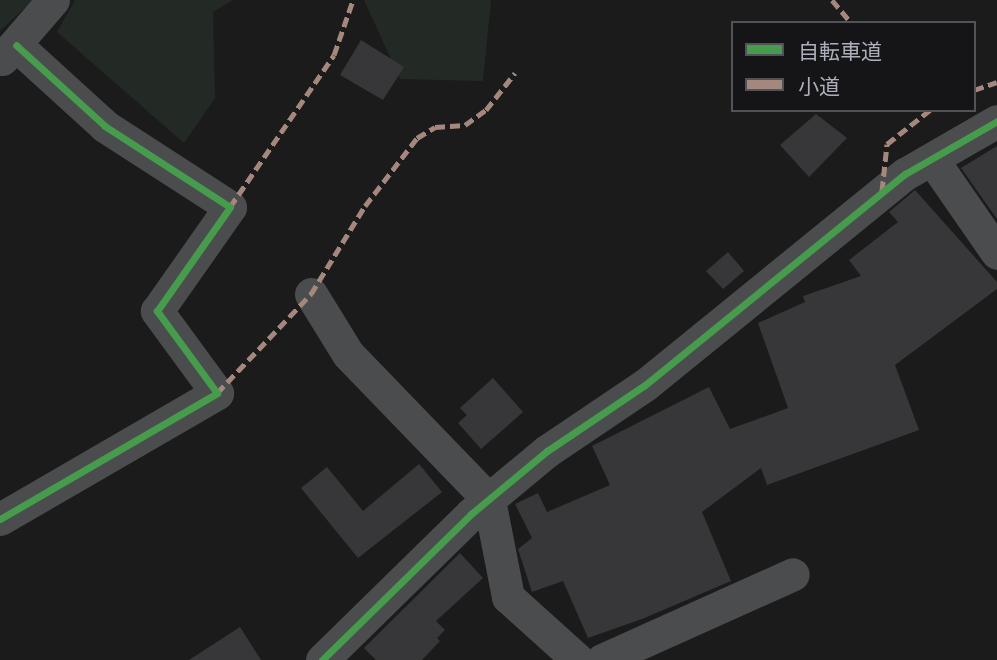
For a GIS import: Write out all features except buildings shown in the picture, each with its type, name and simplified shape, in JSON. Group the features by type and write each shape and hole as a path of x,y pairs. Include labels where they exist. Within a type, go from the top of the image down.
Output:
{"street":[{"path":"0,519 217,393 157,310 230,207 105,126 8,53 53,0"},
{"path":"322,660 489,499 548,451 645,385 814,243 932,159 997,121"},
{"path":"932,159 997,253"},
{"path":"311,294 348,354 489,499 508,597 578,660"},
{"path":"602,660 793,574"}],"shaded area":[{"path":"0,0 33,0 0,31"},
{"path":"75,0 233,0 213,12 215,98 184,143 57,32"},
{"path":"364,0 491,0 483,81 400,79"}],"marked path":[{"path":"230,207 334,55 353,0"},
{"path":"832,0 849,21"},
{"path":"217,393 311,294 365,206 417,138 435,127 465,125 486,110 515,73"},
{"path":"976,89 997,82"},
{"path":"882,191 887,144 927,112"}],"cycle path":[{"path":"0,519 217,393 157,311 230,207 105,126 16,45"},
{"path":"322,660 471,514 547,451 645,385 905,174 997,121"}]}
